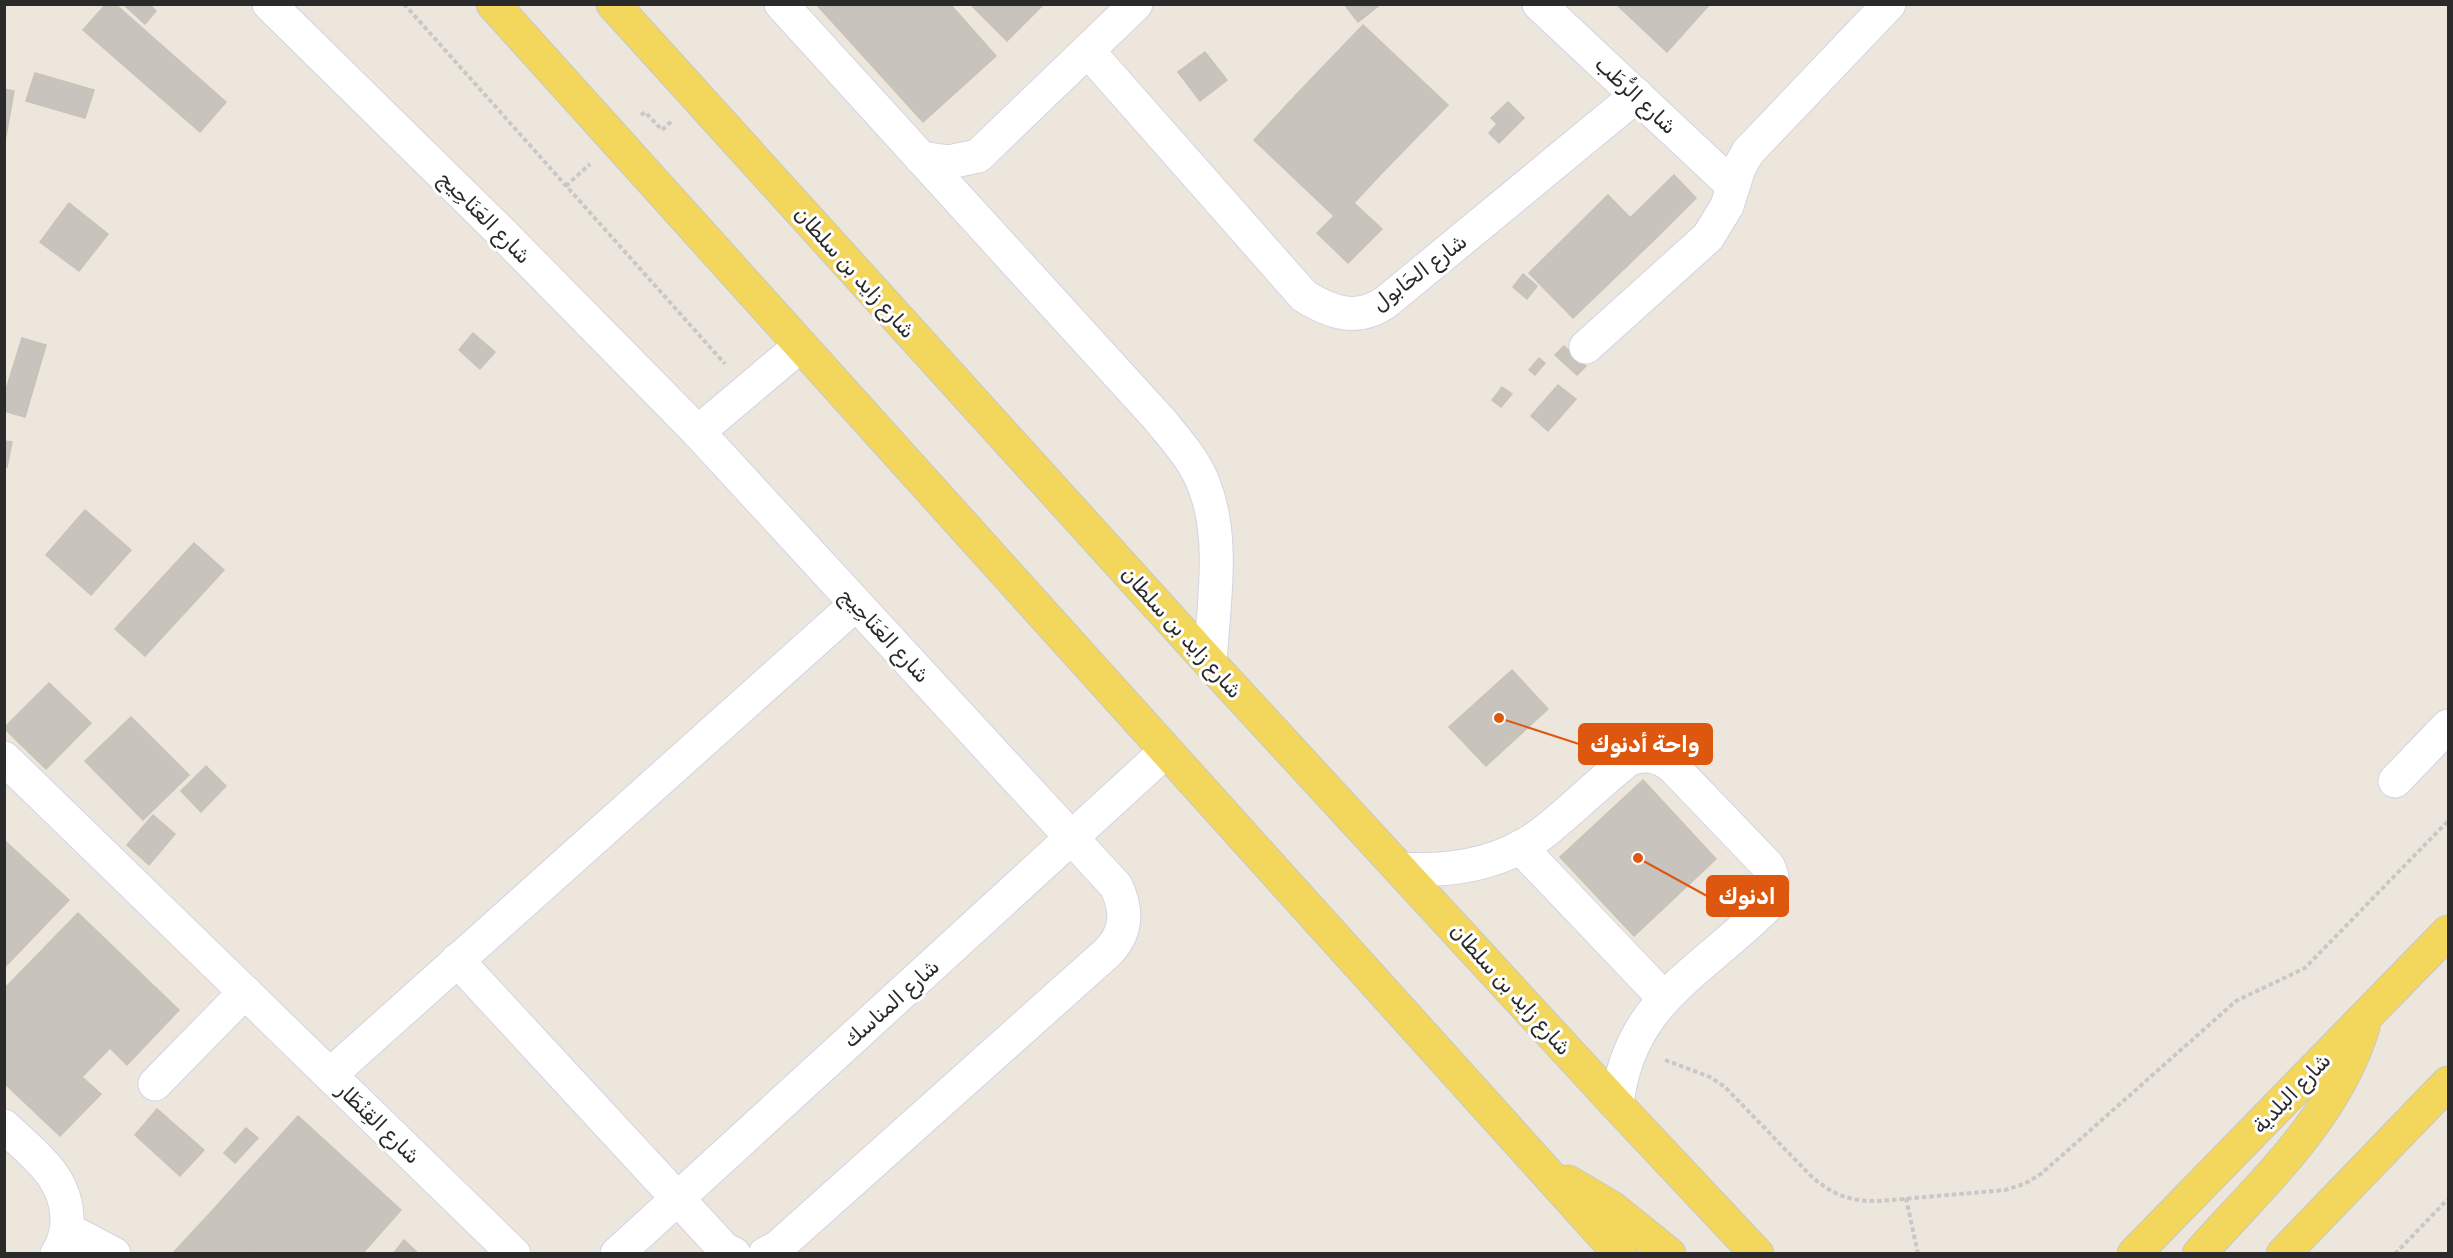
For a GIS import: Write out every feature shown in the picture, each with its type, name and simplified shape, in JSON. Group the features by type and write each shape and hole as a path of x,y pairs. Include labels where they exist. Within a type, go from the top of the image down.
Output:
{"main road":[{"path":"493,4 1620,1254"},
{"name":"شارع زايد بن سلطان","path":"613,4 1210,663 1757,1254"},
{"name":"شارع البلدية","path":"2134,1254 2448,932"},
{"path":"2199,1254 2304,1136 2325,1109 2343,1080 2366,1016"},
{"path":"2283,1254 2448,1083"},
{"path":"1543,1169 1612,1208 1669,1254"}],"street":[{"name":"شارع العَنَاجِيج","path":"269,4 543,274 698,432 1072,837 1116,886 1123,901 1125,917 1123,930 1117,942 778,1247 765,1254"},
{"path":"781,4 1159,419 1194,465 1205,486 1215,532 1210,663"},
{"path":"921,158 949,162 978,156 1136,4"},
{"name":"شارع الرُّطَب","path":"1539,4 1733,186"},
{"path":"1587,347 1708,237 1723,214 1739,168 1748,152 1889,4"},
{"name":"شارع الحَابول","path":"1088,51 1304,296 1321,307 1341,313 1374,311 1637,95"},
{"path":"972,214 971,185 978,156"},
{"path":"698,432 800,346"},
{"path":"330,1075 856,604"},
{"path":"2395,781 2448,726"},
{"name":"شارع المناسك","path":"617,1254 1166,751"},
{"path":"1401,869 1442,869 1467,866 1498,857 1520,847 1548,830 1629,759 1641,755 1664,760 1673,767 1768,866 1773,875 1774,886 1767,906 1651,1013 1630,1047 1623,1066 1617,1105"},
{"name":"شارع القِنْطَار","path":"4,758 514,1254"},
{"path":"1520,847 1665,998"},
{"path":"457,960 715,1239 734,1254"},
{"path":"155,1084 245,992"},
{"path":"4,1126 47,1167 58,1182 65,1196 62,1241 114,1254"}],"path":[{"path":"404,4 748,390"},
{"path":"1630,1047 1701,1073 1725,1087 1824,1188 1841,1197 1861,1202 2005,1190 2024,1184 2041,1174 2236,1001 2305,968 2448,821"},
{"path":"1906,1198 1917,1254"},
{"path":"2395,1254 2448,1199"}],"building":[{"path":"106,4 115,4 226,102 200,132 83,30"},
{"path":"123,4 149,4 156,11 145,24"},
{"path":"816,4 950,4 996,56 923,122"},
{"path":"970,4 1044,4 1007,41"},
{"path":"1344,4 1381,4 1358,22"},
{"path":"1616,4 1710,4 1667,52"},
{"path":"1363,25 1448,105 1379,176 1295,96"},
{"path":"1205,52 1227,80 1200,101 1178,72"},
{"path":"35,73 94,90 85,118 26,101"},
{"path":"4,89 14,91 4,147"},
{"path":"1295,96 1379,176 1354,203 1382,229 1348,263 1317,233 1334,216 1254,140"},
{"path":"1508,102 1524,118 1499,143 1489,133 1497,124 1491,118"},
{"path":"1674,175 1696,198 1653,241 1630,218"},
{"path":"1608,195 1653,241 1573,318 1529,273"},
{"path":"69,203 108,234 79,271 40,242"},
{"path":"1523,274 1537,286 1527,299 1513,287"},
{"path":"473,333 495,352 480,369 459,350"},
{"path":"22,338 46,345 25,417 4,411 4,396"},
{"path":"1564,346 1586,366 1577,375 1555,355"},
{"path":"1539,358 1545,363 1535,375 1529,370"},
{"path":"1558,385 1576,399 1548,431 1531,416"},
{"path":"1502,387 1512,394 1501,407 1492,400"},
{"path":"4,441 12,442 7,467 4,466"},
{"path":"85,510 131,550 91,595 46,555"},
{"path":"194,543 224,570 145,656 115,629"},
{"path":"1512,670 1548,709 1486,766 1449,727"},
{"path":"49,683 91,723 46,769 4,728"},
{"path":"131,717 189,775 143,820 85,761"},
{"path":"206,766 226,786 201,812 181,791"},
{"path":"1643,780 1716,859 1634,936 1560,857"},
{"path":"153,815 175,834 149,865 127,845"},
{"path":"4,840 69,900 4,968"},
{"path":"78,913 179,1010 127,1065 110,1048 82,1077 101,1094 60,1136 4,1083 4,989"},
{"path":"157,1109 204,1150 180,1176 135,1135"},
{"path":"298,1116 401,1210 362,1254 257,1254 211,1212"},
{"path":"246,1128 258,1138 235,1163 224,1153"},
{"path":"211,1212 257,1254 172,1254"},
{"path":"404,1240 419,1254 393,1254"}],"place":[{"name":"واحة أدنوك","path":"1499,718"},
{"name":"ادنوك","path":"1638,858"}]}
